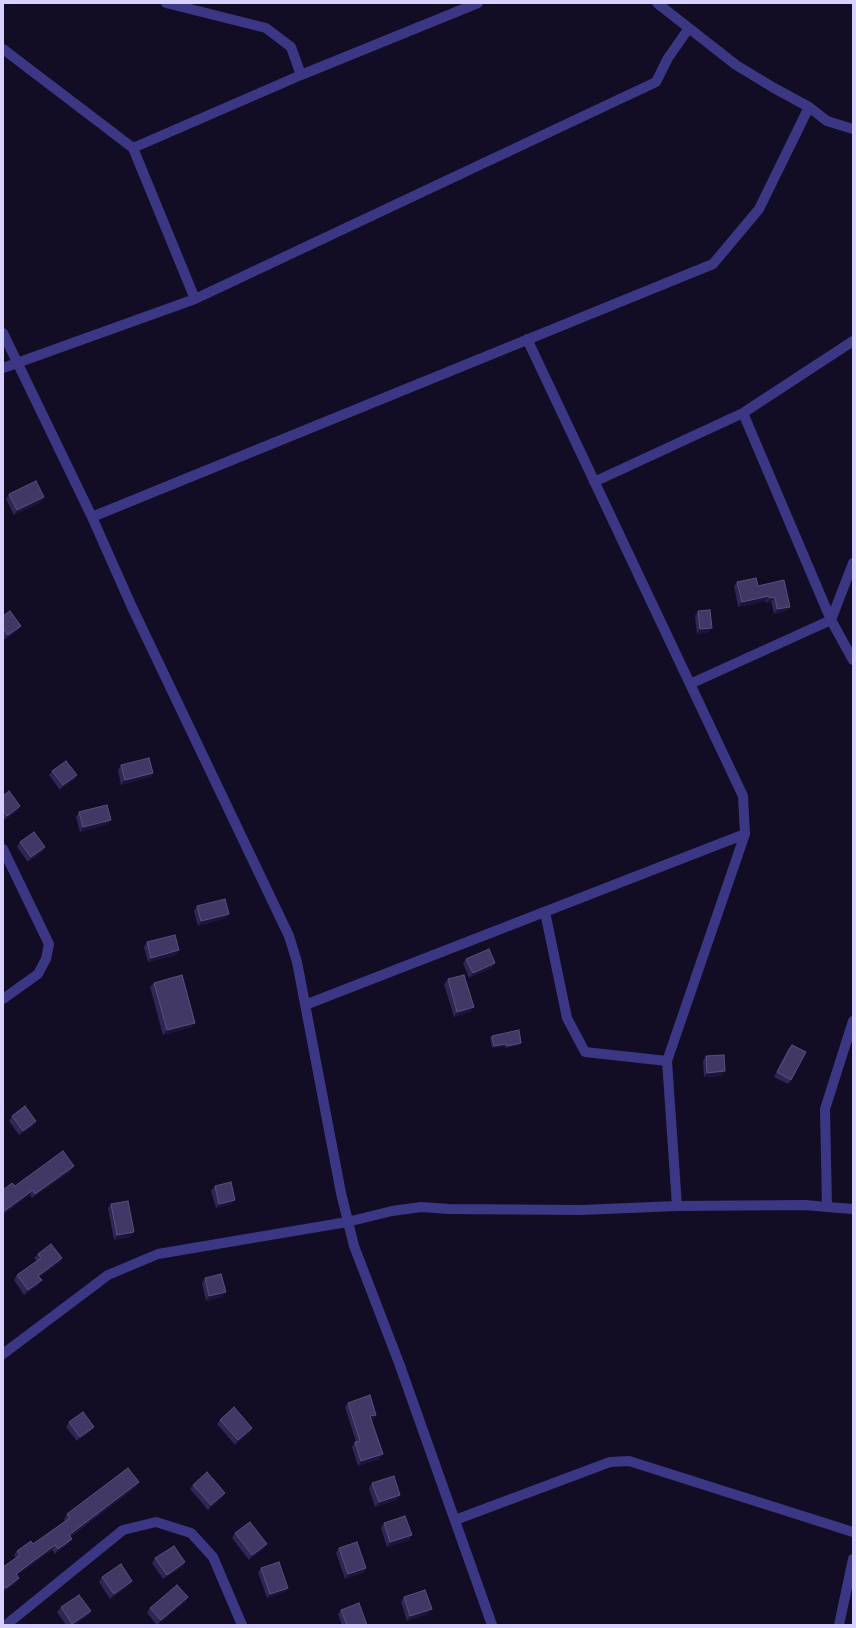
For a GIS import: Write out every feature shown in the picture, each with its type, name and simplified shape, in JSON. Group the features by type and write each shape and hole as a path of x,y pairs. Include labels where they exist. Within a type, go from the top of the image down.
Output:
{"street":[{"path":"166,3 266,28 291,48 301,75"},
{"path":"133,148 301,75 478,3"},
{"path":"657,3 736,65 809,107 827,121 853,129"},
{"path":"3,368 195,299 656,82 668,58 689,28"},
{"path":"3,49 133,148 195,299"},
{"path":"92,517 713,264 759,209 809,107"},
{"path":"3,333 92,517 138,619 288,936 297,962 347,1222 354,1246 399,1363 492,1625"},
{"path":"527,339 743,796 745,834 667,1062 677,1206"},
{"path":"594,482 743,413 853,341"},
{"path":"743,413 831,620 853,660"},
{"path":"690,684 831,620 853,563"},
{"path":"305,1005 745,834"},
{"path":"3,849 49,944 46,959 38,974 3,999"},
{"path":"544,912 567,1018 585,1052 667,1062"},
{"path":"827,1207 825,1109 853,1022"},
{"path":"3,1354 108,1275 158,1254 347,1222 421,1207 449,1209 581,1210 677,1206 805,1205 853,1209"},
{"path":"455,1520 610,1462 629,1461 853,1532"},
{"path":"6,1625 123,1530 156,1522 191,1533 214,1557 242,1625"},
{"path":"839,1625 853,1559"}],"building":[{"path":"36,481 44,497 17,510 9,494"},
{"path":"756,578 758,586 784,580 790,607 777,609 775,597 770,598 769,596 742,602 737,582"},
{"path":"710,610 712,628 700,629 698,611"},
{"path":"10,611 21,626 8,635 3,629 3,616"},
{"path":"149,758 153,773 125,780 121,765"},
{"path":"66,761 77,775 63,785 52,771"},
{"path":"9,791 20,806 7,816 3,811 3,796"},
{"path":"107,805 111,820 83,827 79,812"},
{"path":"34,832 45,847 31,857 20,842"},
{"path":"225,899 229,914 201,921 197,906"},
{"path":"175,935 179,950 151,958 147,942"},
{"path":"489,949 495,963 473,973 466,959"},
{"path":"182,975 195,1023 167,1030 154,983"},
{"path":"464,975 474,1007 457,1012 448,979"},
{"path":"519,1030 521,1043 507,1046 506,1044 494,1046 492,1036"},
{"path":"792,1045 806,1052 791,1080 777,1072"},
{"path":"724,1055 725,1071 707,1073 706,1056"},
{"path":"25,1106 36,1121 23,1131 12,1116"},
{"path":"63,1151 74,1166 35,1194 33,1190 3,1212 3,1190 12,1183 15,1186"},
{"path":"231,1182 235,1200 219,1204 215,1186"},
{"path":"128,1201 134,1232 117,1235 111,1204"},
{"path":"51,1244 62,1258 38,1276 42,1280 28,1290 17,1275 41,1258 38,1254"},
{"path":"221,1274 226,1292 209,1296 205,1278"},
{"path":"370,1395 376,1415 370,1416 383,1454 361,1461 355,1442 360,1441 348,1403"},
{"path":"234,1407 252,1428 238,1440 220,1420"},
{"path":"83,1412 94,1427 80,1437 69,1422"},
{"path":"128,1468 139,1482 69,1535 72,1539 58,1549 55,1545 16,1574 19,1578 6,1588 4,1586 3,1587 3,1567 20,1555 17,1551 31,1541 33,1544 70,1518 67,1514"},
{"path":"207,1472 225,1493 211,1505 193,1485"},
{"path":"394,1476 400,1495 379,1502 372,1483"},
{"path":"405,1516 412,1535 390,1542 384,1523"},
{"path":"250,1522 267,1544 252,1555 235,1533"},
{"path":"357,1542 366,1568 348,1574 339,1548"},
{"path":"174,1546 185,1562 167,1575 155,1558"},
{"path":"279,1562 288,1588 270,1594 261,1568"},
{"path":"121,1564 132,1581 114,1594 102,1577"},
{"path":"177,1585 188,1597 161,1620 150,1608"},
{"path":"425,1590 432,1609 410,1616 404,1597"},
{"path":"79,1595 91,1611 72,1624 61,1607"},
{"path":"359,1603 367,1625 347,1625 341,1610"}]}
